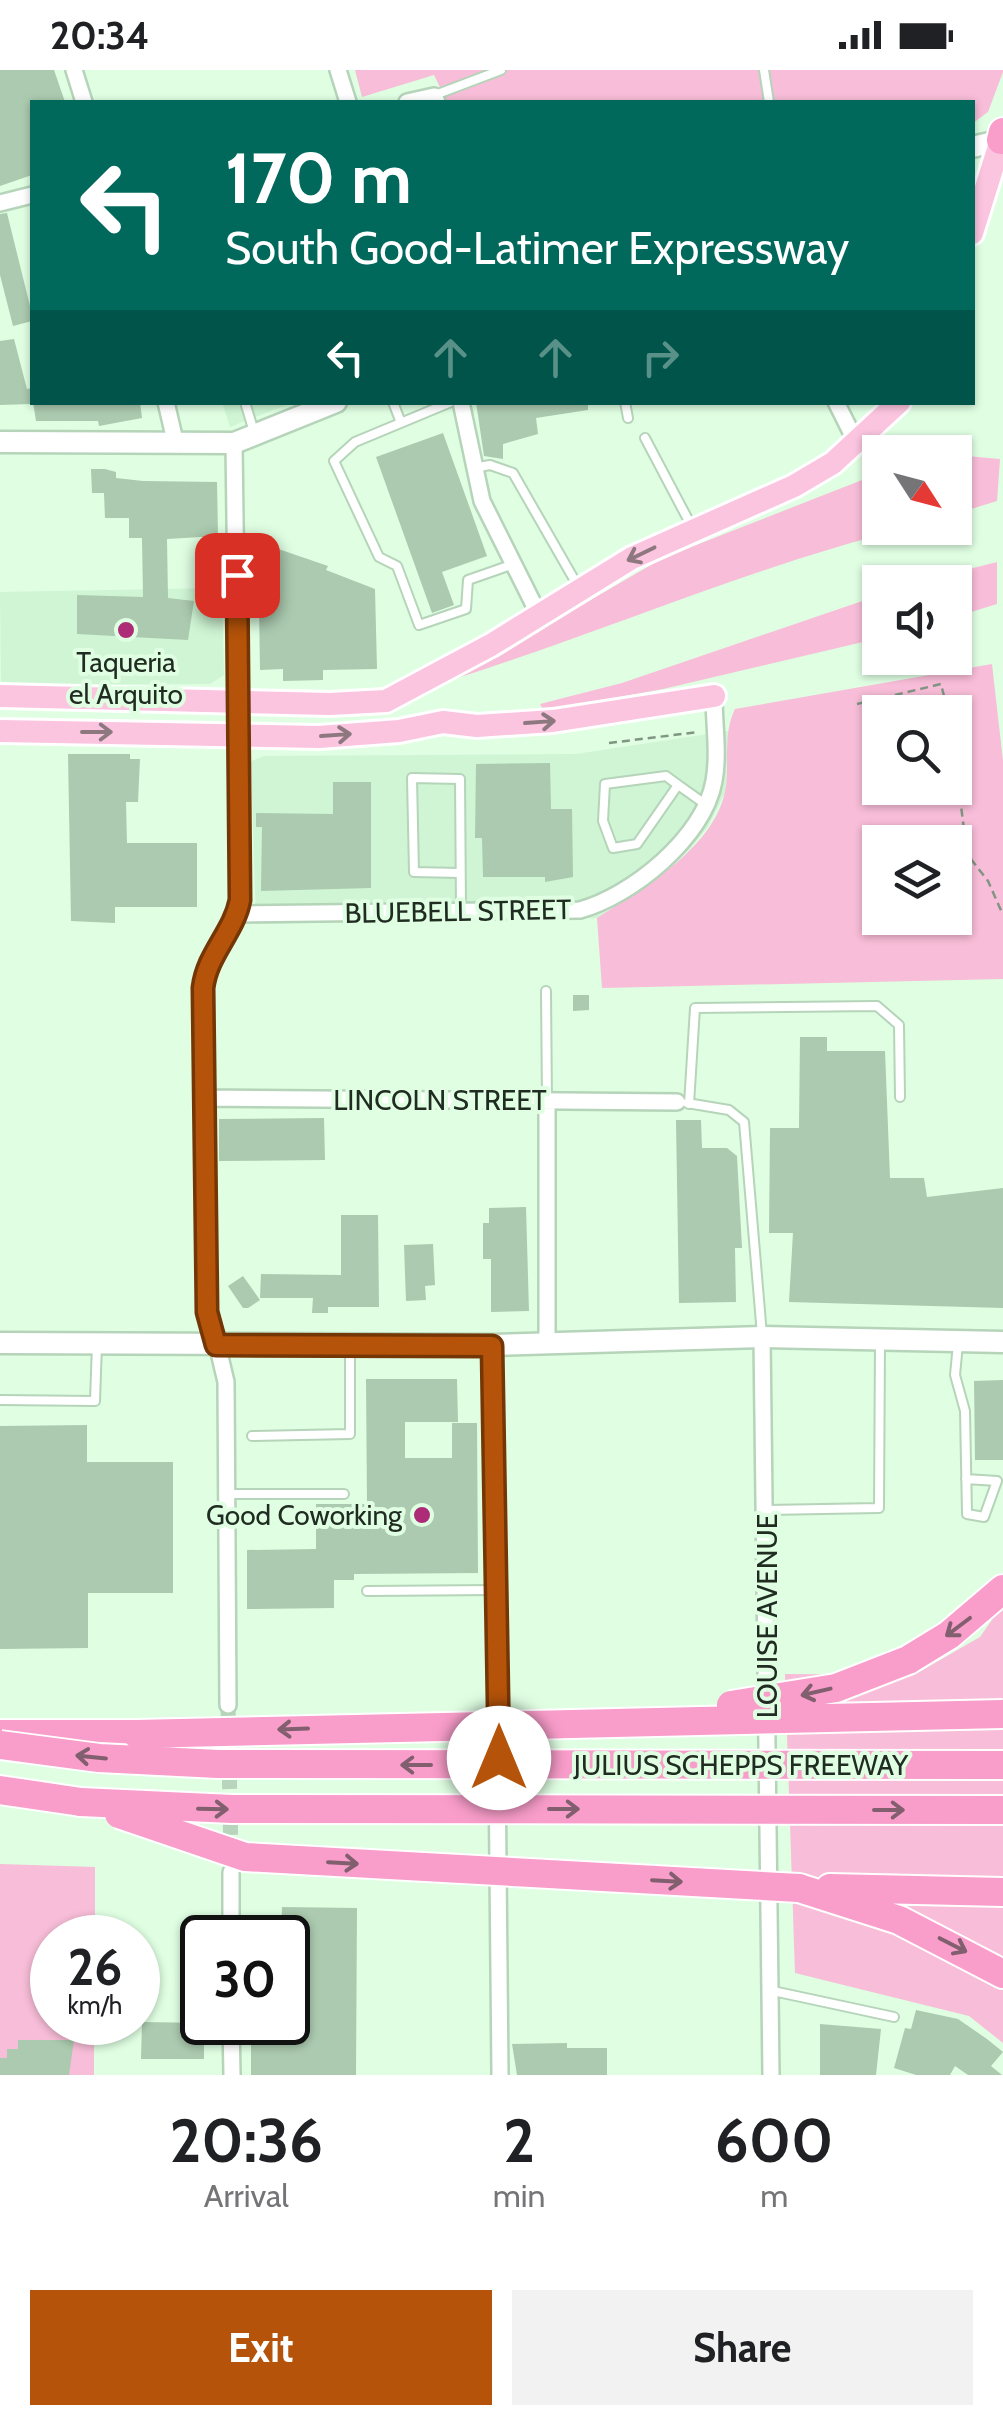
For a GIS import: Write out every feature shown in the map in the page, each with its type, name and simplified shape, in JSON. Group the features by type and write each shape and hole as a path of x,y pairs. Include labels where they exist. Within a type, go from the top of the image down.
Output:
{"highway":[{"path":"0,1734 136,1734 461,1723 794,1698 836,1688 908,1660 948,1635 1003,1589"},
{"path":"461,1723 604,1725 1003,1714"},
{"name":"JULIUS SCHEPPS FREEWAY","path":"0,1744 99,1758 218,1764 1003,1765"},
{"name":"JULIUS SCHEPPS FREEWAY","path":"0,1790 81,1802 232,1809 1003,1810"},
{"path":"81,1802 245,1857 799,1888 1003,1892"},
{"path":"799,1888 899,1920 1003,1974"}],"main road":[{"path":"975,146 1002,137"},
{"path":"975,223 1002,137"},
{"path":"0,442 234,443 329,405"},
{"path":"0,696 386,701 540,616 579,588 694,529 794,486 856,444 896,405"},
{"path":"0,732 319,736 398,731 443,722 476,726 554,721 714,696"},
{"path":"0,1344 492,1346 762,1336 1003,1342"}],"street":[{"path":"74,70 83,100"},
{"path":"338,70 347,100"},
{"path":"0,202 30,195"},
{"path":"167,405 176,445"},
{"path":"462,405 482,501 540,616"},
{"path":"837,405 856,444"},
{"path":"228,1705 226,1494 241,1438 205,1293 203,1098 205,974 238,914 234,443"},
{"name":"BLUEBELL STREET","path":"238,914 580,910 602,904 670,852 706,804 714,782 714,696"},
{"name":"LINCOLN STREET","path":"203,1098 683,1103"},
{"path":"547,1100 547,1344"},
{"name":"LOUISE AVENUE","path":"762,1336 772,2075"},
{"path":"492,1346 500,2075"},
{"path":"231,1872 231,1915"},
{"path":"232,2045 232,2075"}],"lane":[{"path":"435,99 501,70"},
{"path":"764,70 768,100"},
{"path":"246,405 256,436"},
{"path":"394,405 402,423"},
{"path":"445,405 355,442 334,461 379,557 397,566 419,626 466,609 468,580 511,565"},
{"path":"626,405 628,418"},
{"path":"644,438 694,529"},
{"path":"473,468 490,466 513,473 579,588"},
{"path":"678,785 636,844 613,848 602,820 605,784 666,776 706,804"},
{"path":"460,873 414,872 412,778 460,779 461,910"},
{"path":"546,991 547,1100"},
{"path":"762,1336 744,1122 729,1110 683,1103 695,1008 877,1006 898,1026 900,1097"},
{"path":"767,1510 879,1508 880,1337"},
{"path":"958,1340 955,1375 965,1412 966,1478 967,1514 984,1517 997,1481 966,1478"},
{"path":"0,1400 95,1402 96,1344"},
{"path":"241,1438 350,1434 350,1346"},
{"path":"226,1494 344,1494"},
{"path":"368,1591 496,1590"},
{"path":"773,1990 894,2017"}],"path":[{"path":"895,695 941,684 944,695"},
{"path":"857,704 862,703"},
{"path":"609,743 714,730"},
{"path":"961,805 967,854 988,881 1003,914"}],"shaded area":[{"path":"355,70 1003,70 988,112 975,122 975,100 446,100 434,75 362,97"},
{"path":"223,405 286,405 230,427"},
{"path":"972,457 1000,459 997,501 972,509"},
{"path":"862,480 862,540 451,680 448,677 504,650 663,558"},
{"path":"997,562 997,604 972,612 972,568"},
{"path":"222,588 224,675 210,684 1,685 0,592"},
{"path":"862,601 862,642 663,689 544,711 540,704 622,683"},
{"path":"992,664 1003,761 1003,979 602,988 597,918 676,863 709,828 726,786 735,709 929,675 972,675 972,668"},
{"path":"728,731 726,791 707,828 685,854 597,918 256,924 251,761 265,756 576,754"},
{"path":"1003,1604 1003,2043 969,2016 795,1973 785,1674 914,1675 980,1637"},
{"path":"0,1864 95,1867 95,1915 30,1915 30,2045 94,2045 94,2075 0,2075"}],"building":[{"path":"0,70 54,70 64,100 30,100 30,176 0,186"},
{"path":"7,213 30,306 30,322 13,326 0,275 0,214"},
{"path":"14,339 27,389 30,388 30,404 0,405 0,341"},
{"path":"33,405 140,405 142,418 99,426 98,421 36,421"},
{"path":"476,405 588,405 588,410 536,418 538,434 503,444 503,459 484,456"},
{"path":"443,433 487,556 442,572 454,605 432,613 376,457"},
{"path":"91,469 116,472 116,478 143,481 217,482 218,536 167,539 168,598 194,601 188,640 77,634 77,595 143,597 142,538 129,538 129,518 105,518 104,493 92,493"},
{"path":"258,542 328,566 326,570 375,589 377,669 323,670 323,680 283,681 283,669 260,670"},
{"path":"68,754 130,754 130,759 140,759 138,802 126,802 127,843 197,843 197,907 115,907 115,923 71,921"},
{"path":"550,763 551,809 572,809 573,877 545,882 545,877 483,877 482,838 475,838 476,764"},
{"path":"333,782 371,782 371,888 261,891 262,827 256,827 256,813 333,814"},
{"path":"573,995 589,995 589,1010 573,1011"},
{"path":"800,1037 827,1037 827,1051 885,1051 890,1178 924,1178 927,1197 1003,1188 1003,1308 789,1302 793,1233 769,1233 770,1128 799,1128"},
{"path":"324,1118 325,1160 219,1161 219,1119"},
{"path":"676,1120 701,1120 702,1148 727,1148 737,1156 742,1248 735,1248 736,1302 679,1303"},
{"path":"526,1207 529,1311 491,1312 491,1259 483,1259 483,1223 489,1223 489,1208"},
{"path":"341,1215 378,1215 379,1307 328,1307 328,1313 312,1313 313,1298 260,1298 261,1274 341,1275"},
{"path":"433,1244 435,1285 425,1286 426,1300 406,1301 404,1245"},
{"path":"243,1276 260,1300 248,1308 243,1308 228,1286"},
{"name":"Good Coworking","path":"366,1379 457,1379 458,1422 405,1422 405,1458 452,1458 452,1423 477,1423 478,1573 354,1574 354,1580 334,1580 334,1608 247,1609 247,1550 316,1549 316,1504 367,1504"},
{"path":"1003,1380 1003,1460 975,1460 974,1381"},
{"path":"87,1425 87,1462 173,1462 173,1593 88,1593 88,1648 0,1649 0,1426"},
{"path":"282,1907 357,1908 356,2075 251,2075 251,2045 310,2045 310,1915 282,1915"},
{"path":"916,2010 958,2019 987,2039 1003,2052 991,2066 1002,2075 968,2075 955,2066 950,2075 916,2075 894,2068 905,2028 911,2029"},
{"path":"160,2022 180,2023 180,2045 204,2045 204,2059 141,2059 141,2045 160,2045"},
{"path":"820,2024 881,2029 876,2075 820,2075"},
{"path":"18,2040 30,2040 30,2045 73,2045 69,2075 0,2075 0,2058 7,2058 7,2049 18,2049"},
{"path":"567,2043 567,2048 607,2048 607,2075 517,2075 512,2044"}],"tunnel":[{"path":"228,1705 231,1858"}],"place":[{"name":"Taqueria el Arquito","path":"126,630"},
{"name":"Good Coworking","path":"422,1515"}],"route":[{"path":"237,575 240,900 238,914 210,960 203,988 207,1312 216,1345 492,1346 499,1758"}]}
